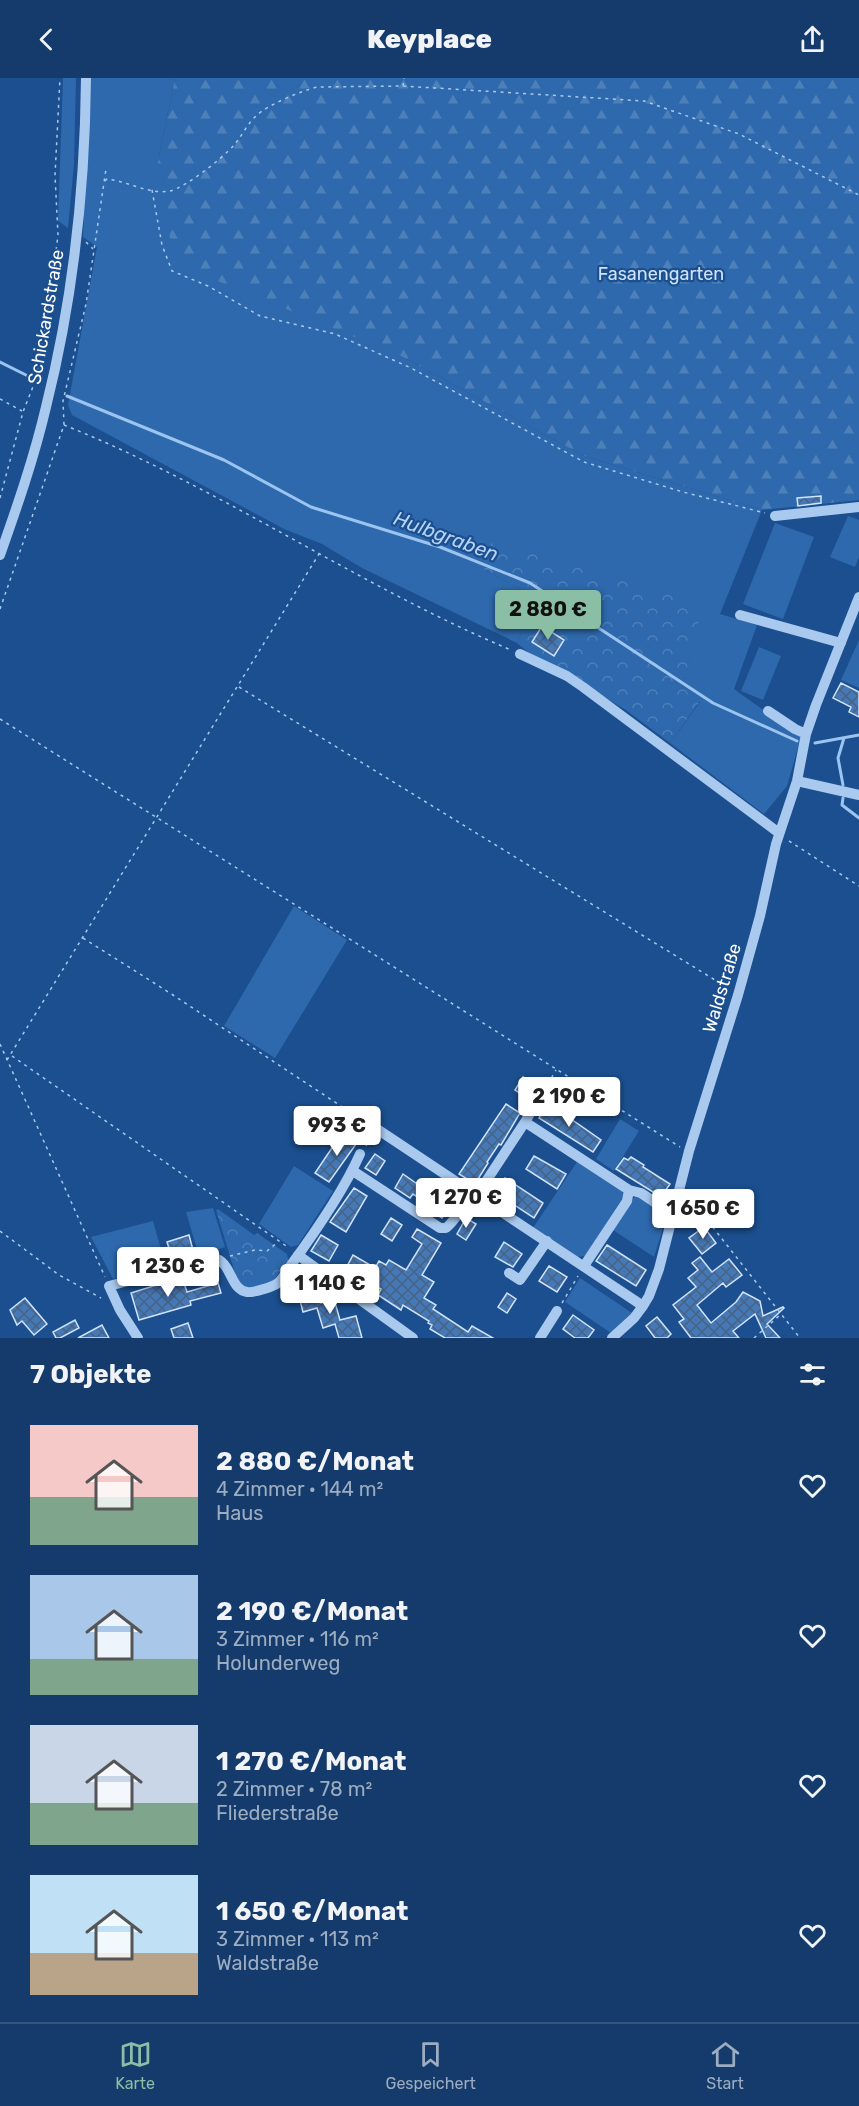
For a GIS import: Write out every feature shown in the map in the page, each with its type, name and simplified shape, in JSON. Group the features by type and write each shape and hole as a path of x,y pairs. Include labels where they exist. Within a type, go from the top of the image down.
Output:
{"street":[{"name":"Schickardstraße","path":"0,555 45,414 68,303 82,188 86,78"},
{"path":"775,516 859,507"},
{"name":"Waldstraße","path":"678,1193 738,995 760,916 779,833 797,781 806,734 859,597"},
{"path":"741,615 841,643"},
{"path":"520,654 567,676 583,687 779,833"},
{"path":"583,687 595,685"},
{"path":"768,711 806,734"},
{"path":"797,781 859,795"},
{"path":"353,1171 440,1228 446,1228 468,1201 477,1195 535,1105"},
{"path":"525,1122 629,1190 641,1193 672,1214"},
{"path":"377,1129 644,1306"},
{"path":"138,1338 109,1286 214,1258 220,1259 239,1290 251,1293 278,1284 353,1171 360,1154"},
{"path":"584,1266 627,1201 629,1190"},
{"path":"612,1338 634,1318 650,1296 678,1193"},
{"path":"509,1273 520,1280 547,1241"},
{"path":"298,1255 409,1337"},
{"path":"540,1338 556,1311"}],"path":[{"path":"0,498 23,411 31,397 36,379 57,247 58,221 54,175 60,78"},
{"path":"403,86 404,78"},
{"path":"105,181 107,179 120,180 137,187 170,191 194,178 233,146 256,115 304,90 318,87 403,86 644,101 739,134 859,195"},
{"path":"0,609 64,425 63,400 84,315 106,169"},
{"path":"152,189 162,245 172,271 208,285 260,316 335,334 411,369 584,462 683,492 775,516"},
{"path":"0,399 23,411"},
{"path":"64,425 149,464 416,607 520,654"},
{"path":"7,1060 319,554"},
{"path":"238,687 738,995"},
{"path":"0,719 674,1144 689,1151"},
{"path":"779,833 859,886"},
{"path":"83,939 173,995 377,1129 360,1154"},
{"path":"0,1044 109,1286"},
{"path":"11,1056 298,1255"},
{"path":"535,1105 556,1069"},
{"path":"678,1193 693,1202 800,1338"},
{"path":"0,1231 59,1275 97,1297 114,1298"},
{"path":"220,1259 255,1250 267,1251 279,1242"},
{"path":"556,1311 584,1266"},
{"path":"754,1338 781,1314"}],"green space":[{"path":"63,78 76,78 74,164 68,228 58,221"},
{"path":"90,78 175,78 158,162 401,356 584,456 762,510 720,614 757,625 734,689 801,737 787,786 764,814 670,743 700,702 682,688 702,605 483,569 536,598 517,643 362,568 322,544 284,529 72,415 68,405 97,247 83,237"},
{"name":"Fasanengarten","path":"175,78 859,78 859,500 762,510 584,456 401,356 174,263 158,162"},
{"path":"848,516 859,520 859,557 855,567 830,557"},
{"path":"775,523 814,537 783,619 743,604"},
{"path":"492,541 703,605 682,688 700,701 670,743 626,710 528,652 517,643 536,598 483,569"},
{"path":"859,640 859,688 841,680"},
{"path":"759,647 781,656 763,700 741,691"},
{"path":"294,906 347,940 275,1058 224,1026"},
{"path":"620,1119 639,1131 614,1171 596,1159"},
{"path":"579,1159 621,1188 624,1196 585,1256 577,1257 533,1228"},
{"path":"294,1166 333,1191 298,1245 291,1247 259,1224"},
{"path":"635,1196 639,1196 667,1215 654,1257 613,1230"},
{"path":"213,1208 225,1247 199,1256 186,1212"},
{"path":"218,1209 254,1235 257,1233 287,1254 288,1260 274,1280 245,1289 239,1286 216,1210"},
{"path":"153,1221 165,1264 113,1279 91,1237"},
{"path":"580,1278 632,1313 611,1333 565,1302"}],"building":[{"path":"821,496 821,503 798,506 797,498"},
{"path":"542,626 564,640 554,656 532,642"},
{"path":"841,683 859,692 859,717 849,712 851,707 833,698"},
{"path":"523,1077 538,1086 530,1100 515,1090"},
{"path":"548,1103 601,1140 593,1152 539,1118"},
{"path":"506,1104 520,1113 475,1184 459,1174"},
{"path":"346,1132 359,1140 329,1182 315,1173 336,1142 338,1144"},
{"path":"375,1154 385,1161 376,1175 365,1168"},
{"path":"534,1156 566,1174 557,1189 526,1169"},
{"path":"631,1157 670,1184 661,1197 616,1169 624,1158 628,1160"},
{"path":"403,1174 450,1207 442,1218 427,1209 430,1205 413,1194 410,1198 395,1188"},
{"path":"505,1178 543,1203 534,1218 496,1193"},
{"path":"354,1188 367,1196 346,1232 330,1222"},
{"path":"391,1218 402,1225 392,1241 381,1234"},
{"path":"466,1218 476,1224 466,1240 457,1234"},
{"path":"704,1227 716,1243 702,1254 689,1238"},
{"path":"417,1229 441,1243 422,1275 434,1282 424,1298 436,1305 433,1309 468,1332 472,1326 493,1338 445,1338 430,1329 432,1325 428,1323 429,1321 403,1305 401,1310 378,1295 381,1289 366,1280 364,1283 344,1272 353,1255 375,1268 379,1261 386,1265 389,1260 406,1270 422,1244 412,1237"},
{"path":"189,1235 194,1254 173,1261 167,1242"},
{"path":"321,1235 338,1245 329,1261 311,1251"},
{"path":"504,1242 522,1254 513,1267 495,1257"},
{"path":"607,1245 646,1270 636,1286 596,1261"},
{"path":"700,1257 712,1272 729,1259 742,1275 726,1287 723,1283 697,1305 711,1323 736,1302 743,1292 760,1301 763,1316 784,1308 767,1324 780,1338 766,1338 755,1314 733,1331 739,1338 691,1338 679,1322 684,1319 673,1305 696,1287 688,1278 698,1270 692,1263"},
{"path":"549,1266 567,1277 557,1292 539,1281"},
{"path":"182,1277 187,1292 218,1283 221,1293 190,1301 191,1305 139,1320 131,1293"},
{"path":"316,1288 321,1303 334,1299 340,1320 356,1316 362,1338 339,1338 335,1324 323,1328 317,1308 303,1312 298,1293"},
{"path":"507,1293 516,1299 507,1313 498,1307"},
{"path":"25,1298 47,1324 34,1335 22,1321 17,1325 10,1310"},
{"path":"573,1315 594,1330 588,1338 575,1338 563,1329"},
{"path":"657,1317 671,1334 667,1338 655,1338 646,1326"},
{"path":"75,1320 79,1328 56,1338 53,1332"},
{"path":"188,1323 193,1338 174,1338 171,1329"},
{"path":"102,1325 109,1338 78,1338"}],"waterway":[{"name":"Hulbgraben","path":"0,362 32,378"},
{"name":"Hulbgraben","path":"67,396 224,460 311,507 440,547 530,583 713,703 797,741"},
{"name":"Hulbgraben","path":"815,743 859,735"},
{"path":"843,785 838,758 844,738"},
{"path":"843,798 842,805 859,818"}]}
